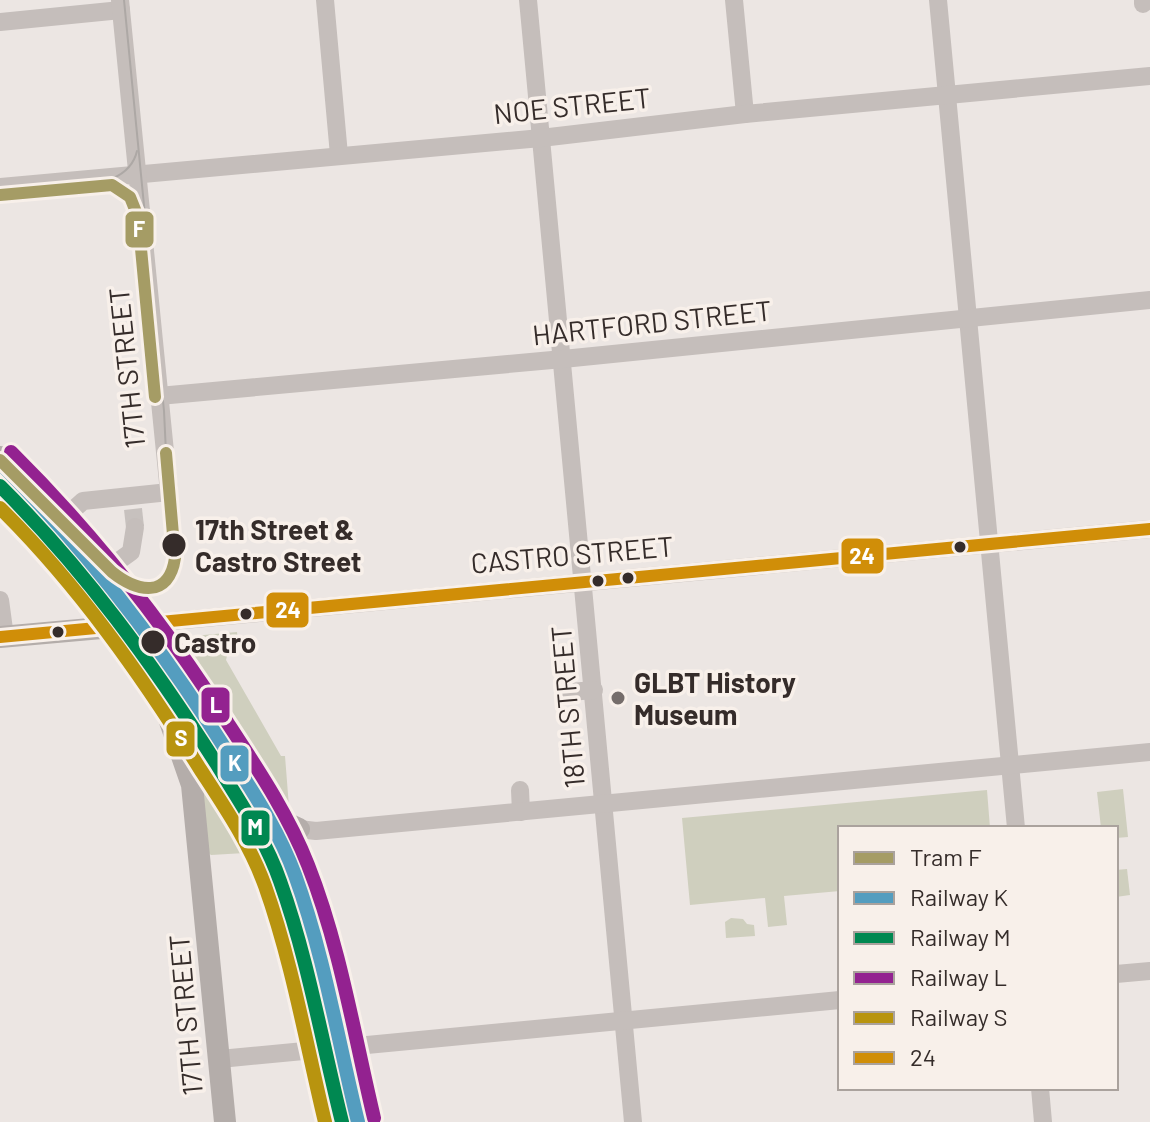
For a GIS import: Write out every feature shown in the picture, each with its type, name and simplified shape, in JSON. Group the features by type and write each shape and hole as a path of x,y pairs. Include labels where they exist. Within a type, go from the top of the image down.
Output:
{"main road":[{"path":"0,457 63,519 106,570 157,673 275,860 364,1122"},
{"path":"0,484 159,652 282,843 303,893 324,977 346,1122"},
{"name":"CASTRO STREET","path":"3,637 134,625"},
{"name":"17TH STREET","path":"157,673 196,806 225,1122"},
{"path":"264,813 299,829"}],"street":[{"path":"325,0 339,155"},
{"name":"18TH STREET","path":"528,0 633,1122"},
{"path":"734,0 745,114"},
{"path":"938,0 1016,826"},
{"path":"0,22 121,5"},
{"name":"17TH STREET","path":"121,5 169,492 133,511"},
{"name":"NOE STREET","path":"0,187 541,138 745,114 1150,76"},
{"name":"HARTFORD STREET","path":"159,396 1150,300"},
{"path":"63,519 83,501 133,511 131,552 106,570"},
{"name":"CASTRO STREET","path":"134,625 1150,529"},
{"path":"0,600 3,637"},
{"path":"570,692 594,690"},
{"path":"299,829 316,831 1150,752"},
{"path":"520,790 521,812"},
{"path":"1118,974 1150,971"},
{"path":"220,1059 838,1000"},
{"path":"1040,1090 1043,1122"}],"green space":[{"path":"237,632 238,644 229,648 226,660 281,756 285,756 289,807 284,811 182,654 185,643 193,636"},
{"path":"200,782 245,853 211,855 205,850"},
{"path":"1123,789 1128,837 1118,838 1118,826 1101,826 1097,792"},
{"path":"987,790 990,826 838,826 838,891 784,896 787,925 768,927 765,898 690,905 682,818"},
{"path":"1127,869 1130,895 1118,897 1118,870"},
{"path":"731,918 743,919 747,924 754,925 755,936 726,938 725,922"}],"tunnel":[{"path":"133,509 135,527"}],"tram line":[{"path":"124,0 166,453"},
{"path":"69,188 120,175 133,161 137,151"},
{"name":"F","path":"0,195 112,185 130,197 138,217 155,397"},
{"name":"F","path":"0,460 112,572 132,584 151,588 166,580 175,558 166,453"}],"rail line":[{"name":"L","path":"11,452 71,515 153,615 250,757 281,809 308,865 329,927 374,1118"},
{"name":"K","path":"0,463 63,531 150,638 203,714 273,827 289,859 314,936 358,1122"},
{"name":"M","path":"0,486 60,550 116,618 216,763 259,835 274,865 299,940 342,1122"},
{"name":"S","path":"0,508 56,568 108,632 178,734 244,840 259,870 283,944 325,1122"}],"transit line":[{"name":"24","path":"0,637 1150,529"}],"place":[{"name":"17th Street & Castro Street","path":"174,545"},
{"name":"Castro","path":"153,642"},
{"name":"GLBT History Museum","path":"618,698"}]}
